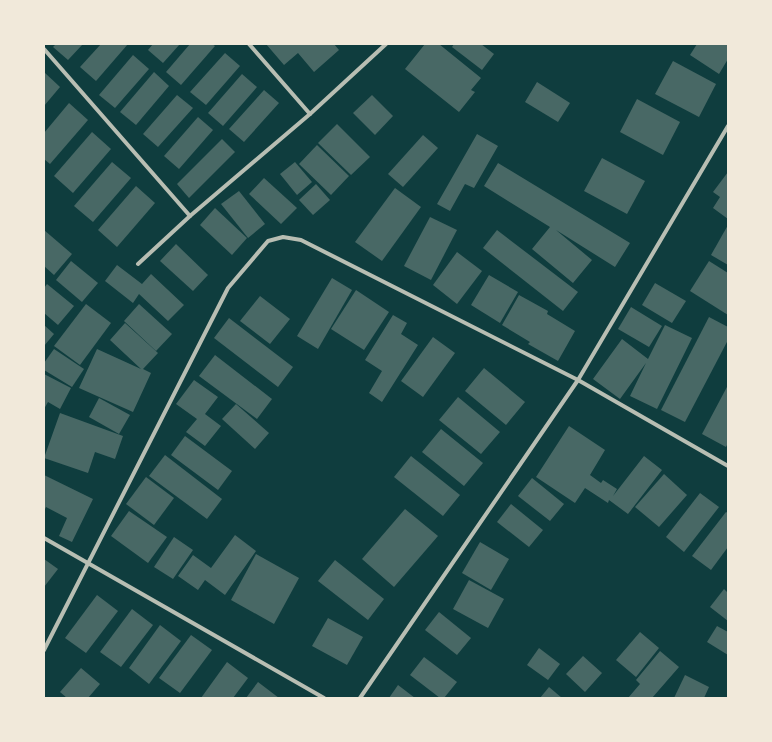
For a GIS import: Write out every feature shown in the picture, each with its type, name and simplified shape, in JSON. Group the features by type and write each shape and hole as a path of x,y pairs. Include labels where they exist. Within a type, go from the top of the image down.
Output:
{"street":[{"path":"249,44 310,114"},
{"path":"138,264 190,216 310,114 386,44"},
{"path":"44,49 190,216"},
{"path":"360,698 578,380 728,126"},
{"path":"44,650 228,288 268,241 283,237 301,240 578,380 728,466"},
{"path":"44,538 324,698"}],"building":[{"path":"56,44 83,44 68,60 53,47"},
{"path":"101,44 128,44 96,81 80,67"},
{"path":"153,44 180,44 163,63 148,50"},
{"path":"190,44 212,44 215,46 181,85 166,72"},
{"path":"266,44 334,44 339,50 314,72 298,53 284,65"},
{"path":"425,44 439,44 481,78 471,90 475,92 459,112 405,69"},
{"path":"454,44 481,44 494,54 482,70 452,47"},
{"path":"697,44 728,44 728,59 719,74 690,55"},
{"path":"225,53 240,66 206,105 190,92"},
{"path":"133,55 149,69 115,108 99,95"},
{"path":"673,61 716,84 699,117 655,94"},
{"path":"44,72 60,87 44,106"},
{"path":"154,72 169,86 136,125 120,112"},
{"path":"242,74 257,87 223,126 208,113"},
{"path":"537,82 570,103 558,122 525,102"},
{"path":"264,90 279,103 244,142 229,129"},
{"path":"177,95 193,108 158,147 143,134"},
{"path":"372,95 393,116 375,135 353,113"},
{"path":"637,99 680,122 663,155 620,132"},
{"path":"69,103 88,120 50,164 44,159 44,133"},
{"path":"198,117 213,130 179,169 164,156"},
{"path":"337,124 370,157 351,175 318,143"},
{"path":"92,132 111,149 73,193 54,176"},
{"path":"477,134 498,146 474,188 465,184 450,211 437,204"},
{"path":"423,135 438,148 403,187 388,174"},
{"path":"222,139 235,152 189,198 177,184"},
{"path":"317,145 349,176 331,195 299,164"},
{"path":"602,158 645,181 627,214 584,191"},
{"path":"112,162 131,178 93,222 74,206"},
{"path":"295,162 312,182 297,195 280,174"},
{"path":"498,163 630,243 615,267 556,230 592,260 573,283 532,249 550,227 484,186"},
{"path":"728,172 728,219 713,208 720,197 713,192"},
{"path":"264,178 297,208 281,224 249,194"},
{"path":"316,184 330,200 313,215 299,200"},
{"path":"136,186 155,203 117,247 98,230"},
{"path":"395,188 421,207 382,261 355,242"},
{"path":"239,191 265,224 248,238 221,204"},
{"path":"215,208 247,238 232,255 200,225"},
{"path":"430,217 457,230 431,280 404,266"},
{"path":"728,225 728,265 711,255"},
{"path":"44,230 72,254 54,275 44,266"},
{"path":"497,230 578,292 563,311 483,248"},
{"path":"176,244 208,275 193,291 160,261"},
{"path":"457,252 482,271 457,304 433,285"},
{"path":"71,261 98,283 82,302 56,280"},
{"path":"709,261 728,273 728,315 690,291"},
{"path":"117,265 142,284 151,274 184,305 168,321 139,294 133,303 105,281"},
{"path":"489,275 518,292 500,323 471,305"},
{"path":"332,278 352,290 318,349 297,336"},
{"path":"655,283 686,301 672,323 642,305"},
{"path":"47,284 74,306 58,325 44,313 44,288"},
{"path":"356,290 389,312 364,350 331,329"},
{"path":"519,295 548,311 547,314 575,331 558,361 528,344 530,342 502,325"},
{"path":"260,296 290,319 270,344 240,321"},
{"path":"86,304 111,323 80,365 54,346"},
{"path":"139,304 172,334 156,351 124,321"},
{"path":"631,307 662,326 649,347 618,329"},
{"path":"393,315 407,323 401,334 418,345 382,402 369,393 382,371 365,360"},
{"path":"709,317 728,327 728,340 685,422 661,410"},
{"path":"229,318 293,367 278,387 214,338"},
{"path":"125,323 158,353 143,369 151,373 133,412 79,388 97,349 141,369 110,340"},
{"path":"44,325 54,334 44,346"},
{"path":"665,325 692,338 657,409 630,396 646,363 620,399 593,379 622,339 648,359"},
{"path":"433,337 455,353 423,397 401,381"},
{"path":"54,349 84,369 72,387 44,370 44,363"},
{"path":"215,355 272,399 257,419 199,376"},
{"path":"484,368 525,402 506,425 465,391"},
{"path":"44,374 71,388 60,409 48,402 44,409"},
{"path":"194,380 218,397 205,414 221,426 205,446 186,432 197,419 176,404"},
{"path":"728,385 728,443 726,447 702,434"},
{"path":"458,397 500,432 481,454 439,420"},
{"path":"99,398 130,415 119,434 89,417"},
{"path":"236,404 269,433 255,449 222,419"},
{"path":"60,413 123,436 115,459 95,452 88,473 44,458"},
{"path":"569,426 605,450 590,475 601,483 603,480 617,489 613,496 644,456 662,470 628,514 609,500 608,503 585,488 575,503 536,477"},
{"path":"441,429 483,463 464,486 422,452"},
{"path":"185,436 232,471 218,490 171,455"},
{"path":"165,455 222,499 207,519 149,476"},
{"path":"411,456 460,495 443,516 394,477"},
{"path":"664,474 687,495 659,527 635,507"},
{"path":"44,475 93,499 72,542 59,536 67,518 46,507 44,511"},
{"path":"146,477 174,498 154,525 126,504"},
{"path":"532,478 564,504 550,521 518,496"},
{"path":"700,493 719,507 684,552 666,537"},
{"path":"511,504 543,530 529,547 497,522"},
{"path":"405,509 438,536 394,587 362,559"},
{"path":"129,511 167,537 148,563 111,536"},
{"path":"726,512 728,513 728,547 711,570 692,556"},
{"path":"235,535 256,551 225,595 205,580 198,590 178,576 193,555 211,568"},
{"path":"174,537 193,550 173,579 154,567"},
{"path":"480,542 509,559 491,590 462,573"},
{"path":"256,554 299,578 274,624 231,600"},
{"path":"44,559 58,569 44,587"},
{"path":"335,560 384,599 368,620 318,581"},
{"path":"469,580 504,599 488,628 453,609"},
{"path":"724,589 728,593 728,621 710,607"},
{"path":"97,595 118,611 86,653 65,638"},
{"path":"132,609 153,625 121,667 100,652"},
{"path":"439,612 471,638 457,655 425,630"},
{"path":"328,618 363,637 347,665 312,646"},
{"path":"160,625 181,641 149,684 129,668"},
{"path":"717,626 728,632 728,655 707,642"},
{"path":"640,632 659,648 636,677 616,660"},
{"path":"191,635 212,650 180,693 159,678"},
{"path":"539,648 560,664 548,680 527,665"},
{"path":"660,651 679,667 652,698 628,698 640,684 636,680"},
{"path":"583,656 602,673 585,692 566,674"},
{"path":"424,657 457,682 444,698 440,698 410,675"},
{"path":"227,662 248,678 233,698 201,698"},
{"path":"81,668 100,684 88,698 67,698 60,692"},
{"path":"685,675 709,687 704,698 674,698"},
{"path":"258,682 279,698 246,698"},
{"path":"398,685 415,698 389,698"},
{"path":"549,687 562,698 540,698"}]}
